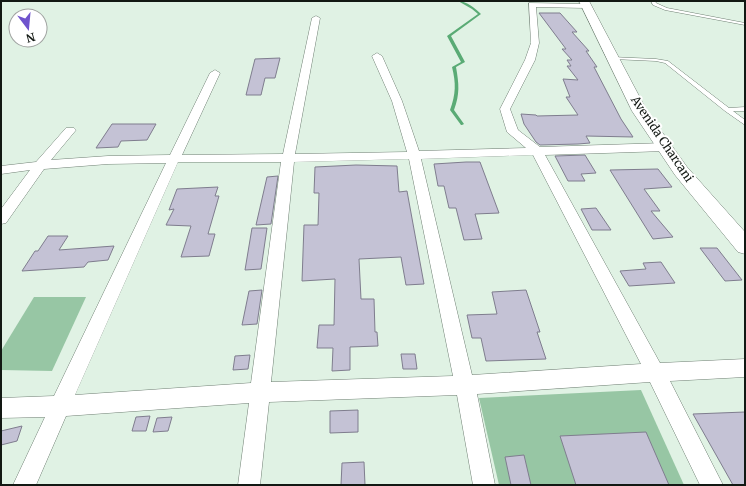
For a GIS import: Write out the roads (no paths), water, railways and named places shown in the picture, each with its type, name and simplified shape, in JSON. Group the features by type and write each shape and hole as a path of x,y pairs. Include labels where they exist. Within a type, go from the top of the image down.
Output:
{"main road":[{"name":"Avenida Charcani","path":"585,4 640,111 681,171 745,246"}],"street":[{"path":"585,4 532,5 535,43 530,60 505,109 513,132 537,151 655,372 712,485"},
{"path":"250,485 288,158 316,18"},
{"path":"377,56 397,101 414,154 465,384 484,485"},
{"path":"24,485 215,73"},
{"path":"1,219 41,164 70,130"},
{"path":"1,170 41,164 174,159 288,158 665,147"},
{"path":"1,408 60,406 262,392 465,384 745,368"}],"lane":[{"path":"653,1 654,4 666,9 745,24"},
{"path":"612,58 656,60 666,62 745,123"},
{"path":"727,110 745,109"}],"waterway":[{"path":"459,1 473,8 480,14 449,36 463,62 454,67 457,89 456,99 452,110 462,124"}]}
